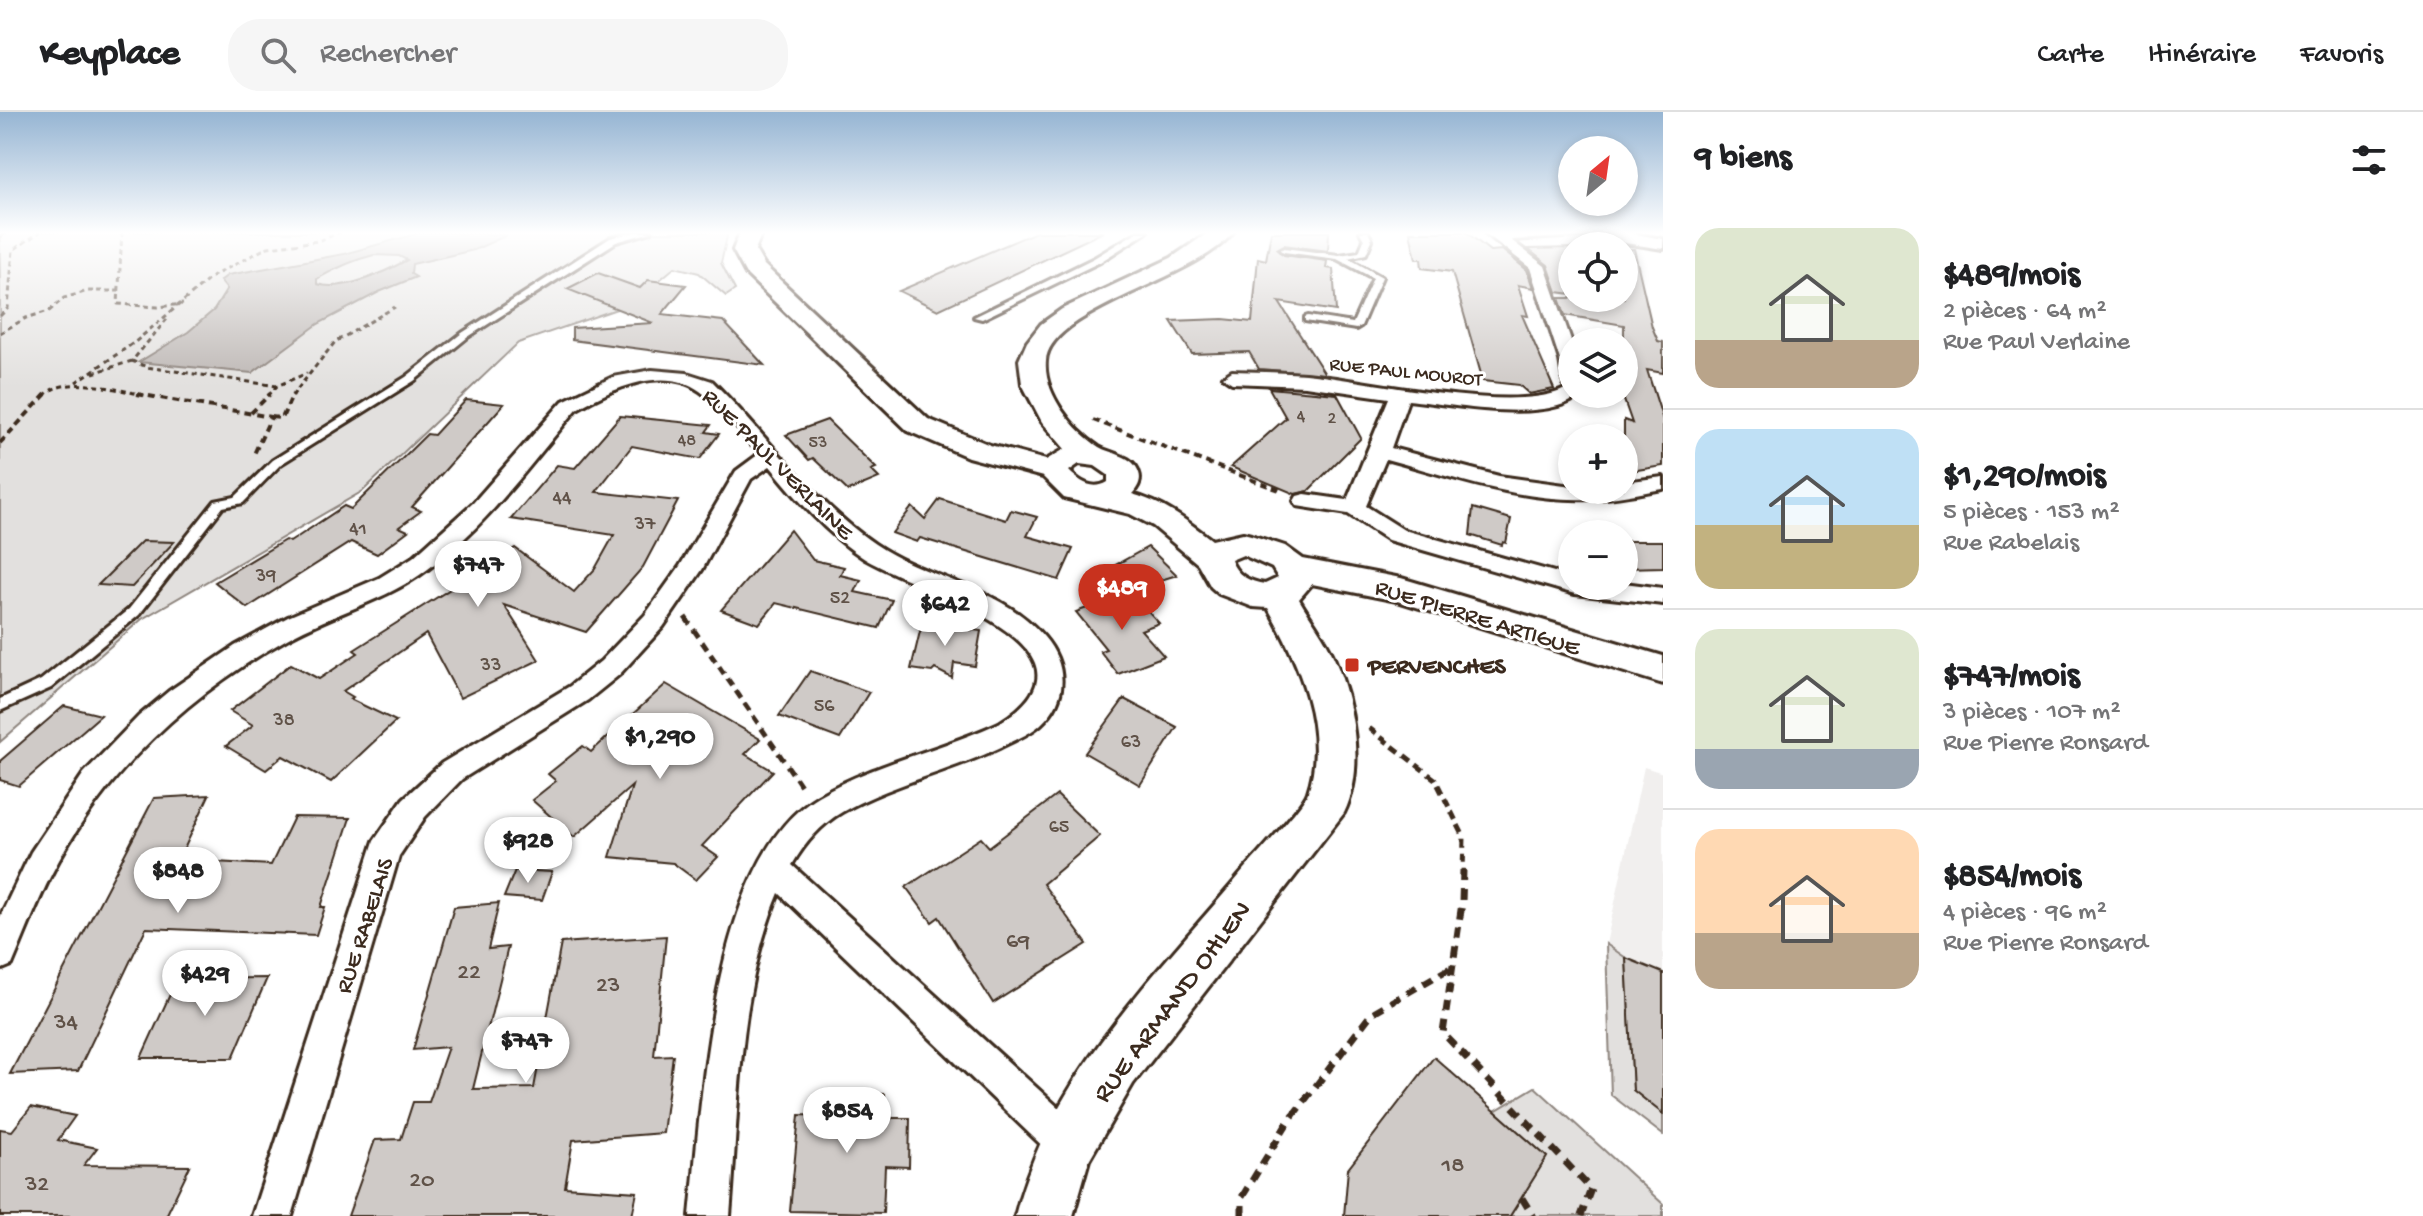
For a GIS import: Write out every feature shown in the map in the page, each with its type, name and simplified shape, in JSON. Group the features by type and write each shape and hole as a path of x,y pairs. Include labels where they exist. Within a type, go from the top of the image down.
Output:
{"main road":[{"path":"769,284 918,425 979,451 1068,453"},
{"path":"1134,284 1090,304 1051,330 1036,348 1032,365 1034,381 1068,453 1058,479 1071,490 1113,488 1187,534 1223,552 1256,545 1269,550 1275,585 1229,584 1220,576 1223,552"},
{"name":"RUE PIERRE ARTIGUE","path":"1275,585 1401,590 1663,670"},
{"name":"RUE ARMAND OHLEN","path":"1044,1216 1052,1182 1068,1143 1114,1065 1329,800 1336,734 1315,658 1275,585"}],"street":[{"path":"1543,284 1558,328"},
{"name":"RUE PAUL VERLAINE","path":"0,954 48,850 83,794 126,744 179,696 231,659 302,619 375,589 417,566 449,540 570,405 621,379 651,374 681,376 705,385 848,535 887,562 996,607 1022,628 1045,654 1051,674 1044,704 1022,722 970,748 830,804 795,831 774,868 745,935 726,1046 710,1216"},
{"name":"RUE PAUL MOUROT","path":"1232,377 1305,380 1400,394 1522,405 1558,400"},
{"path":"1354,508 1380,451 1400,394"},
{"path":"1380,451 1533,488 1558,491"},
{"name":"RUE RABELAIS","path":"272,1216 385,851 414,808 452,771 502,743 600,676 654,621 690,570 743,475 771,456"},
{"path":"1638,487 1663,483"},
{"path":"1305,501 1354,508 1396,535 1558,582"},
{"path":"1638,593 1663,596"},
{"path":"774,868 1068,1143"}],"lane":[{"path":"0,705 46,684 134,612 219,504 239,500 277,462 410,379 465,335 540,284"},
{"path":"979,317 1048,284"},
{"path":"1308,319 1356,326 1375,284"}],"path":[{"path":"0,316 8,308 10,284"},
{"path":"120,284 118,304 158,307 184,303"},
{"path":"0,443 22,423 50,389 75,383 170,314 205,284"},
{"path":"0,333 26,318 49,311 64,298 88,291 120,291"},
{"path":"75,383 282,418 293,393 335,342 395,307"},
{"path":"88,374 132,361 170,314"},
{"path":"132,361 147,367 277,386"},
{"path":"250,414 277,386 311,371"},
{"path":"219,504 248,466 271,417"},
{"path":"1096,422 1233,471 1305,501"},
{"path":"670,597 820,812"},
{"path":"1359,720 1435,779 1464,837 1462,903 1443,1033 1591,1189 1581,1216"},
{"path":"1242,1216 1242,1197 1288,1122 1372,1013 1453,967"},
{"path":"1522,1198 1533,1216"}],"shaded area":[{"path":"0,284 655,284 631,304 518,343 363,491 142,619 0,742"},
{"path":"222,284 327,286 400,284 318,324 252,373 139,362 188,332 214,310 227,289"},
{"path":"711,284 732,284 735,290 726,296"},
{"path":"1644,767 1663,773 1663,1135 1611,1095 1606,944"},
{"path":"1606,944 1626,958 1633,1090 1663,1114 1663,1135 1611,1095"},
{"path":"1535,1087 1663,1204 1663,1216 1510,1216 1547,1157 1495,1111"}],"building":[{"path":"578,284 627,284 640,288 644,284 686,285 662,314 723,321 764,365 572,340 572,328 653,323 567,289"},
{"path":"916,284 994,284 938,310 899,291"},
{"path":"1256,284 1334,284 1336,311 1279,302 1325,374 1259,369 1249,352 1192,354 1171,321 1223,319 1252,322"},
{"path":"1455,284 1532,284 1533,288 1518,285 1528,316 1522,315 1554,389 1529,394 1519,385 1483,381"},
{"path":"1638,284 1642,284 1652,327 1658,341 1663,342 1663,373 1647,370 1663,420 1663,466 1638,470 1638,424 1624,424 1624,420 1632,423 1627,408 1638,408 1638,328 1624,328 1624,325 1565,315 1564,312 1638,312"},
{"path":"1269,388 1337,394 1361,438 1308,491 1295,494 1231,467 1286,418"},
{"path":"466,400 504,404 412,507 421,511 399,527 408,531 377,554 351,542 247,608 215,582 285,540 290,542 344,506 351,509 427,434 434,435"},
{"path":"620,416 711,425 706,432 719,434 700,459 632,446 596,492 678,501 643,567 586,632 504,605 539,660 460,698 426,634 343,691 353,697 350,699 396,721 331,782 283,756 266,770 226,746 253,725 230,711 291,664 319,679 358,653 354,650 515,548 574,592 595,569 614,535 511,519 557,465 575,468"},
{"path":"827,420 876,468 871,470 879,478 848,491 813,458 809,460 786,435"},
{"path":"940,499 1006,520 1011,510 1037,517 1027,536 1073,549 1059,580 920,538 917,542 892,533 912,507 925,519"},
{"path":"1473,508 1511,519 1506,543 1502,545 1470,535"},
{"path":"790,530 813,560 844,567 840,575 861,580 855,592 892,600 879,628 776,603 759,624 721,610"},
{"path":"142,541 174,542 132,587 98,585"},
{"path":"1638,541 1663,541 1663,567 1638,568"},
{"path":"1148,547 1177,575 1138,587 1112,567"},
{"path":"1133,594 1159,623 1141,630 1164,656 1118,674 1100,651 1106,649 1076,612"},
{"path":"922,623 981,631 975,666 954,663 952,678 935,669 932,672 911,669"},
{"path":"810,671 869,692 840,739 779,716"},
{"path":"666,684 760,739 745,754 773,771 702,846 718,857 696,880 673,863 610,857 632,786 574,837 532,800 556,781 548,774 583,746 591,752"},
{"path":"1124,699 1177,727 1140,785 1085,753"},
{"path":"64,706 101,715 19,786 0,780 0,761"},
{"path":"209,795 179,860 271,865 294,817 350,818 321,907 325,907 316,935 146,928 78,1071 10,1074 154,798"},
{"path":"1057,795 1100,836 1043,884 1087,944 993,1003 939,917 932,922 906,887 981,838 989,847"},
{"path":"515,870 552,872 542,900 504,897"},
{"path":"499,903 488,949 508,947 473,1089 534,1088 561,943 666,936 654,1056 673,1055 663,1133 573,1140 565,1187 637,1192 632,1216 348,1216 375,1140 401,1139 413,1102 429,1102 448,1047 413,1050 454,907"},
{"path":"1626,958 1663,973 1663,1114 1633,1090"},
{"path":"267,978 233,1058 141,1058 177,979"},
{"path":"1434,1057 1547,1157 1510,1216 1344,1216 1348,1169"},
{"path":"825,1093 885,1094 885,1118 910,1118 909,1167 885,1166 883,1213 790,1211 799,1115 823,1116"},
{"path":"31,1107 75,1116 58,1140 97,1148 84,1165 190,1166 166,1216 0,1216 0,1129 12,1131"}],"place":[{"name":"PERVENCHES","path":"1352,665"}]}
